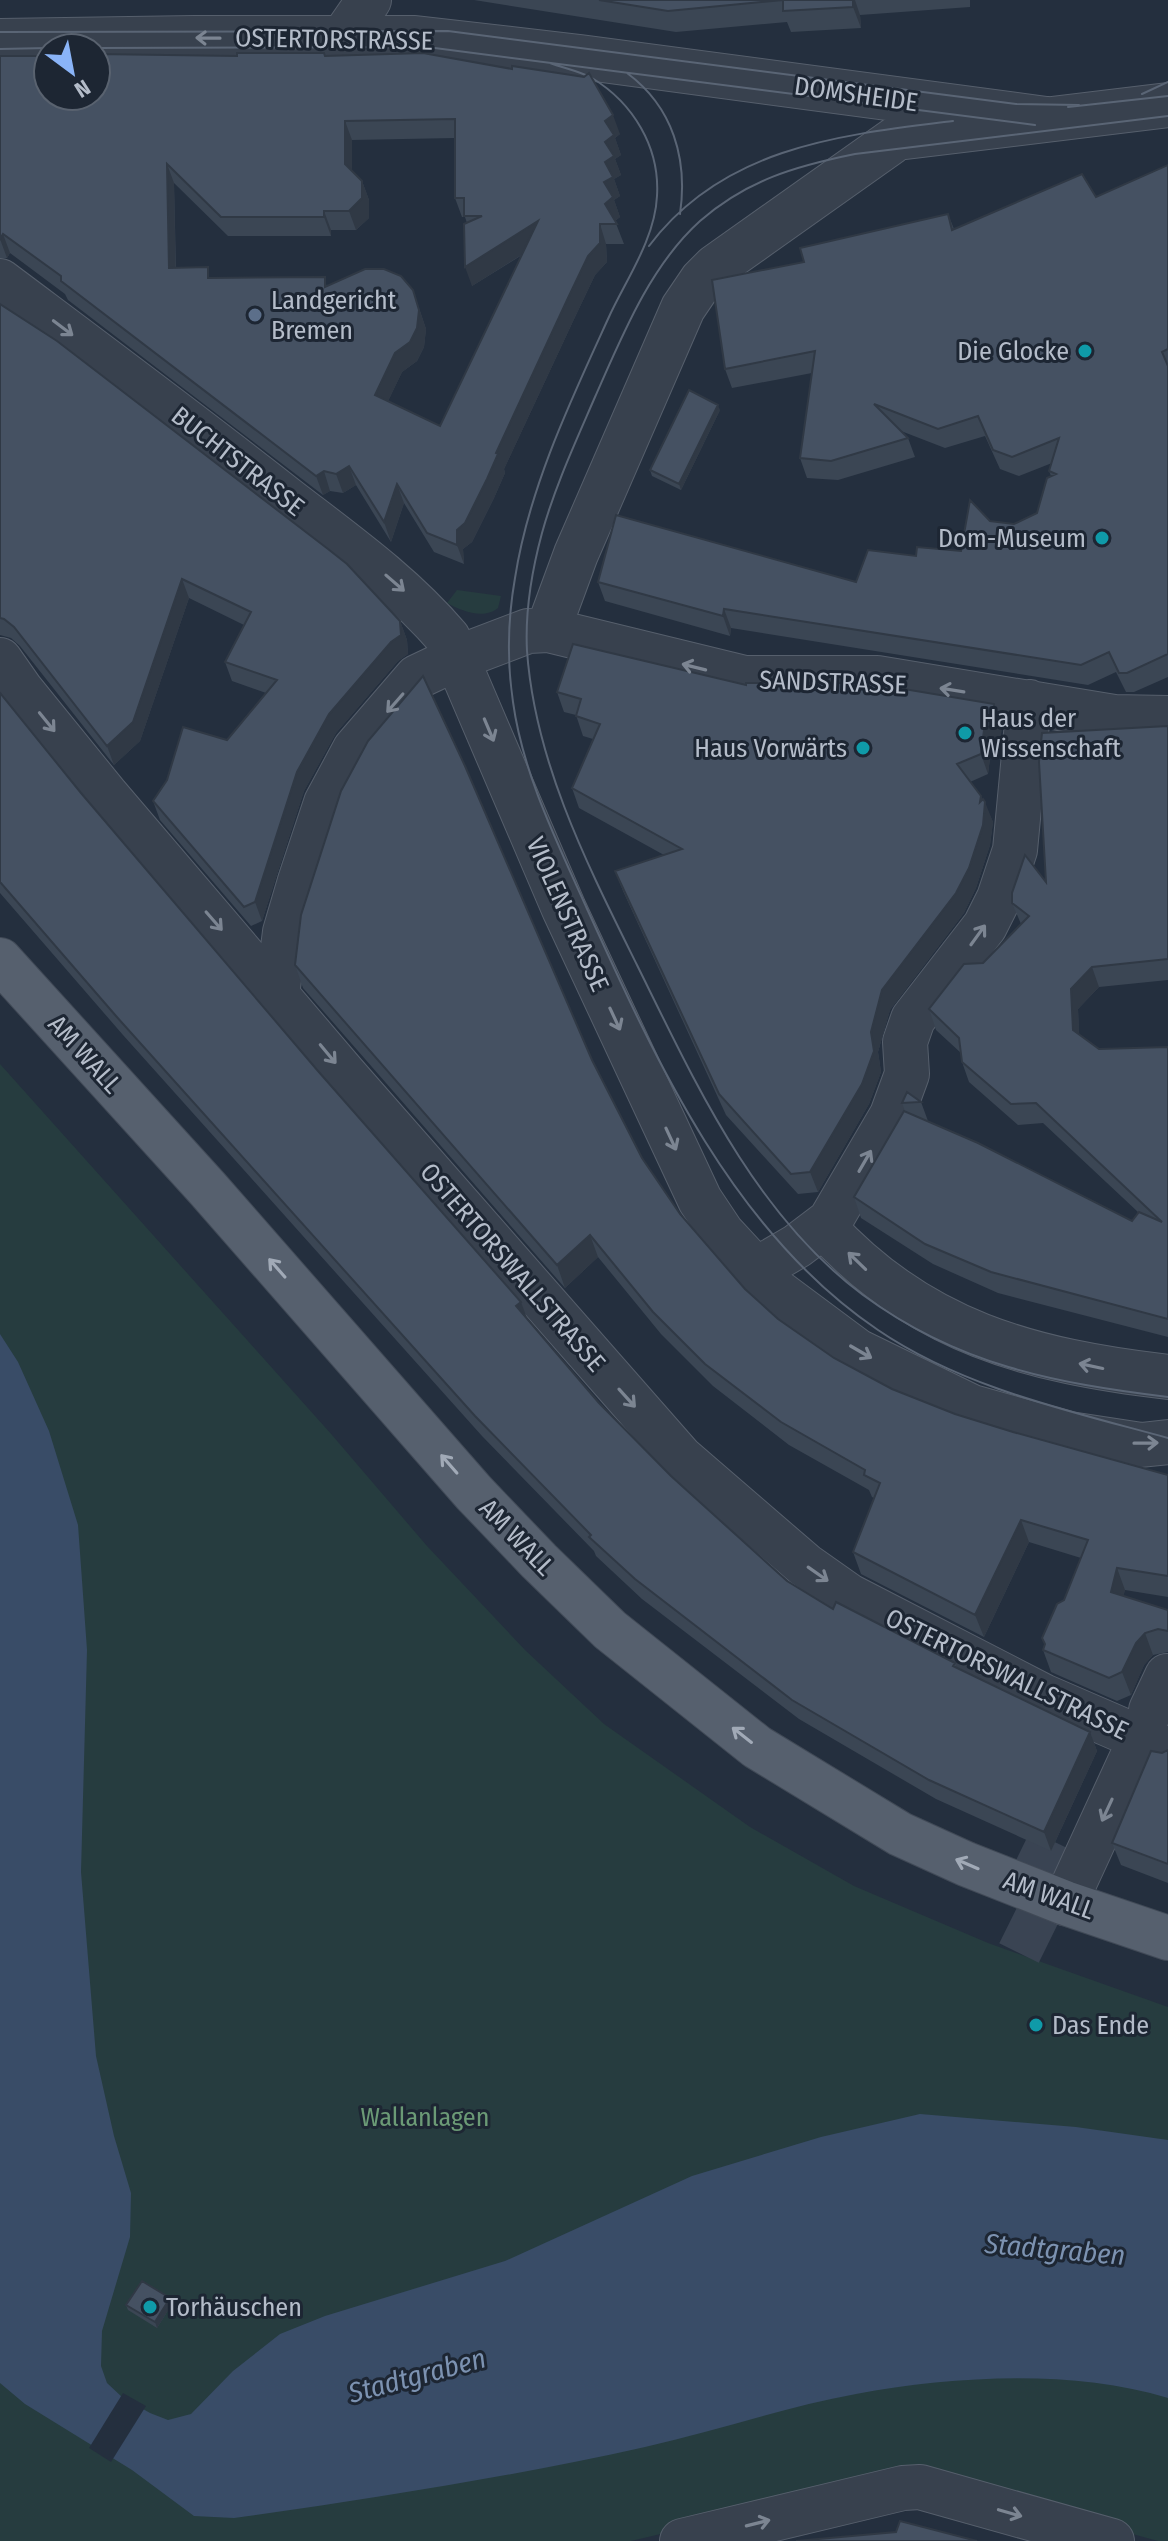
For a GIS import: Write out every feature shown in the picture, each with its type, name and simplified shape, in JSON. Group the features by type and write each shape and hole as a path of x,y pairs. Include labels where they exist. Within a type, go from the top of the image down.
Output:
{"main road":[{"name":"AM WALL","path":"0,960 207,1188 474,1493 610,1630 757,1747 887,1826 966,1864 1065,1903 1168,1938"}],"street":[{"path":"342,39 369,0"},
{"name":"OSTERTORSTRASSE","path":"0,41 415,38 666,68"},
{"name":"DOMSHEIDE","path":"666,68 1046,119"},
{"name":"DOMSHEIDE","path":"548,630 576,554 683,308 715,267 897,138 1168,105"},
{"name":"BUCHTSTRASSE","path":"0,281 374,566 423,609 448,638 457,658"},
{"path":"277,995 285,932 326,803 355,749 417,677 528,631 548,630"},
{"name":"SANDSTRASSE","path":"548,630 745,678 877,678 1114,717 1168,718"},
{"name":"VIOLENSTRASSE","path":"457,658 564,909 700,1200 722,1233 775,1290 857,1351 972,1407 1069,1434 1141,1445 1168,1442"},
{"name":"OSTERTORSWALLSTRASSE","path":"0,660 107,796 558,1321 681,1458 805,1565 849,1596 1043,1696 1158,1705"},
{"path":"756,1270 797,1246 830,1221 892,1115 907,1074 905,1042 913,1019 985,926 999,898 1015,850 1029,702"},
{"path":"824,1227 866,1270 903,1298 965,1329 1027,1351 1083,1365 1168,1377"},
{"path":"1065,1903 1158,1705"},
{"path":"682,2541 903,2488 920,2487 1112,2541"}],"green space":[{"path":"457,590 501,596 498,608 479,614 447,603"},
{"name":"Wallanlagen","path":"0,1064 332,1435 427,1546 525,1650 604,1724 750,1827 854,1886 988,1943 1168,2007 1168,2541 1158,2541 914,2474 631,2541 0,2541"}],"water":[{"name":"Stadtgraben","path":"0,1334 18,1362 49,1431 78,1525 87,1650 81,1872 96,2056 131,2193 130,2237 102,2331 101,2366 107,2383 122,2397 168,2420 191,2414 233,2371 280,2334 325,2316 505,2261 692,2176 821,2137 920,2114 1076,2127 1168,2140 1168,2398 1131,2389 1053,2379 972,2380 894,2388 829,2399 672,2441 594,2458 389,2495 234,2518 194,2516 132,2470 25,2404 0,2383"}],"pier":[{"path":"123,2393 146,2406 111,2462 89,2448"}],"building":[{"path":"599,0 783,0 668,11"},
{"path":"783,0 853,0 853,7 783,11"},
{"name":"Landgericht Bremen","path":"237,53 324,53 325,56 423,53 512,69 512,66 584,77 589,73 613,115 605,121 614,135 605,142 614,156 605,162 613,177 604,182 613,197 605,204 617,224 600,224 600,243 588,256 496,453 487,479 465,523 457,530 457,545 427,533 397,484 384,522 349,466 336,474 324,471 316,476 61,281 61,276 3,234 0,239 0,56 32,56 32,112 112,112 112,54 237,56","holes":["455,119 455,198 464,198 464,216 482,216 464,224 465,267 538,221 440,426 375,395 395,353 410,342 417,328 419,310 413,290 401,276 384,269 365,269 325,287 325,277 208,278 208,267 169,268 167,164 221,217 324,217 324,211 349,211 362,198 362,181 345,164 345,121"]},
{"path":"1168,165 1168,349 1162,352 1168,366 1168,654 1127,673 1119,673 1109,652 1081,665 724,609 723,616 598,582 616,515 856,582 868,550 916,556 917,547 961,551 970,500 990,521 1014,524 1037,513 1047,478 1056,474 1049,471 1059,438 1012,457 993,450 978,416 938,429 874,404 908,438 831,461 800,458 815,351 725,369 712,280 804,262 800,248 948,214 952,230 1082,174 1096,197"},
{"path":"0,304 57,341 347,564 400,621 401,635 391,642 329,714 297,772 255,902 244,907 153,801 167,780 183,727 227,740 277,680 225,662 251,612 182,579 133,722 107,746 14,627 0,618"},
{"path":"689,390 718,405 679,484 650,470"},
{"path":"573,644 746,685 868,683 994,704 993,724 984,730 981,754 957,764 981,796 980,802 983,799 985,802 983,825 969,868 956,893 882,990 871,1032 874,1051 862,1084 810,1172 791,1174 719,1094 615,871 682,849 572,788 600,724 576,716 581,699 557,692"},
{"path":"423,676 592,1060 642,1158 680,1214 745,1289 778,1319 834,1358 892,1389 955,1414 1168,1475 1168,1576 1117,1568 1111,1592 1168,1610 1168,1631 1158,1629 1145,1633 1136,1643 1122,1672 1109,1678 1043,1650 1045,1644 1042,1638 1057,1604 1064,1600 1088,1540 1021,1520 975,1615 853,1552 880,1483 864,1475 865,1470 781,1422 705,1364 653,1312 590,1235 557,1265 295,965 301,915 341,791 368,741"},
{"path":"0,693 318,1071 521,1302 516,1306 599,1403 671,1476 787,1581 833,1609 836,1602 955,1663 953,1666 1090,1732 1044,1832 929,1780 792,1700 635,1579 589,1537 591,1535 475,1416 0,882"},
{"path":"1168,726 1168,959 1092,967 1071,989 1073,1030 1099,1049 1168,1047 1168,1319 991,1272 925,1244 854,1197 904,1111 978,1143 1132,1221 1139,1212 1162,1222 1036,1103 1011,1104 962,1062 959,1038 929,1009 964,964 983,963 1029,916 1012,903 1012,893 1025,855 1046,882 1039,762 1042,733"},
{"path":"907,1092 921,1102 902,1103"},
{"path":"1168,1750 1168,1864 1112,1843 1151,1751 1162,1753"},
{"name":"Torhäuschen","path":"142,2281 170,2298 155,2322 126,2305"},
{"path":"900,2521 977,2541 796,2541 896,2532"}],"tunnel":[{"path":"1021,1850 1060,1869"},
{"path":"1019,1953 1064,1862"}],"tram line":[{"path":"0,32 448,31 1016,104 1079,105"},
{"path":"112,48 427,47 1035,125"},
{"path":"0,49 32,48"},
{"path":"550,63 592,78 620,100 649,144 657,178 655,212 645,244 552,446 521,544 513,593 509,656 518,729 533,783 565,860 642,1027 705,1141 741,1195 782,1245 827,1290 878,1330 945,1368 1018,1396 1168,1438"},
{"path":"627,73 656,102 674,136 682,174 680,214"},
{"path":"1142,94 1168,82"},
{"path":"1068,107 1168,96"},
{"path":"1168,116 855,154 792,170 754,185 700,221 666,259 639,303 566,464 538,547 527,622 532,693 541,733 552,773 583,852 705,1099 759,1186 790,1226 824,1262 863,1295 935,1338 971,1354 1046,1377 1168,1397"},
{"path":"649,246 679,213 712,187 748,167 827,141 953,121"}],"place":[{"name":"Landgericht Bremen","path":"255,315"},
{"name":"Die Glocke","path":"1085,351"},
{"name":"Dom-Museum","path":"1102,538"},
{"name":"Haus der Wissenschaft","path":"965,733"},
{"name":"Haus Vorwärts","path":"863,748"},
{"name":"Das Ende","path":"1036,2025"},
{"name":"Torhäuschen","path":"150,2307"}]}
